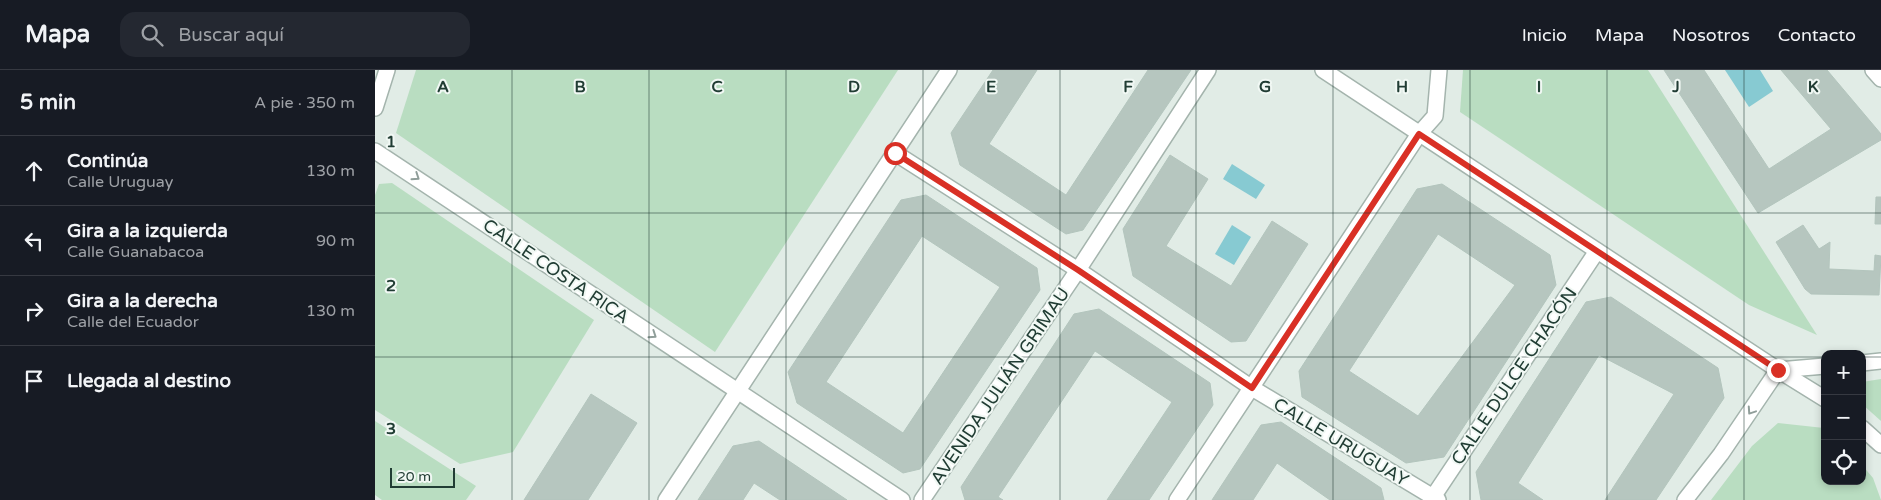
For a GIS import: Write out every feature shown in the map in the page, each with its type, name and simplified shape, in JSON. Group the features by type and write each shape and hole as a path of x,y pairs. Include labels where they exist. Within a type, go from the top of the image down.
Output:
{"street":[{"path":"375,108 387,70"},
{"path":"666,500 949,70"},
{"name":"AVENIDA JULIÁN GRIMAU","path":"922,500 1078,270 1208,70"},
{"path":"1323,70 1821,397"},
{"path":"1177,500 1419,134 1435,116 1439,70"},
{"path":"1873,70 1881,80"},
{"name":"CALLE COSTA RICA","path":"375,150 902,500"},
{"name":"CALLE URUGUAY","path":"895,153 1078,270 1252,388 1434,499"},
{"name":"CALLE DULCE CHACÓN","path":"1434,499 1597,251"},
{"path":"1866,363 1881,361"},
{"path":"1778,370 1821,366"},
{"path":"1685,500 1721,454 1778,370"},
{"path":"1866,432 1881,445"}],"green space":[{"path":"416,70 898,70 715,352 396,133"},
{"path":"1463,70 1648,70 1817,335 1749,305 1460,112"},
{"path":"392,183 594,320 513,452 460,464 375,410 375,195 379,184"},
{"path":"1881,379 1881,421 1866,408 1866,381"},
{"path":"375,421 476,486 466,500 382,500 375,495"},
{"path":"1778,423 1821,428 1821,485 1866,485 1866,470 1873,478 1881,500 1711,500 1752,446"}],"water":[{"path":"1725,70 1760,70 1773,91 1749,107"},
{"path":"1232,164 1265,185 1256,199 1223,179"},
{"path":"1232,225 1251,237 1234,265 1215,254"}],"building":[{"path":"993,70 1037,70 989,144 1066,195 1148,70 1191,70 1083,230 1066,234 960,165 951,133"},
{"path":"1664,70 1704,70 1769,169 1831,129 1781,70 1827,70 1881,134 1881,140 1758,213"},
{"path":"1170,155 1208,179 1166,246 1231,286 1272,221 1308,244 1246,341 1231,342 1133,276 1123,229"},
{"path":"1442,184 1550,255 1556,285 1444,457 1406,463 1302,397 1299,371 1417,189","holes":["1438,234 1515,285 1418,416 1349,371"]},
{"path":"926,195 1037,268 1040,290 920,469 903,473 797,403 788,372 901,200","holes":["922,236 1000,287 903,433 826,382"]},
{"path":"1876,197 1881,197 1881,224 1875,224"},
{"path":"1803,225 1819,249 1830,242 1829,269 1874,271 1875,255 1881,256 1879,295 1811,294 1805,289 1776,242"},
{"path":"1611,297 1718,368 1724,398 1656,500 1605,500 1674,394 1599,355 1518,483 1543,500 1481,500 1476,472 1586,302"},
{"path":"1099,309 1210,383 1213,405 1149,500 1107,500 1172,402 1095,351 998,497 1003,500 965,500 961,487 1074,314"},
{"path":"591,394 637,423 588,500 524,500"},
{"path":"1281,422 1381,488 1384,500 1330,500 1277,463 1253,500 1212,500 1261,425"},
{"path":"759,441 847,500 780,500 754,483 743,500 698,500 733,446"}],"route":[{"path":"895,153 1078,270 1252,388 1419,134 1778,370"}]}
